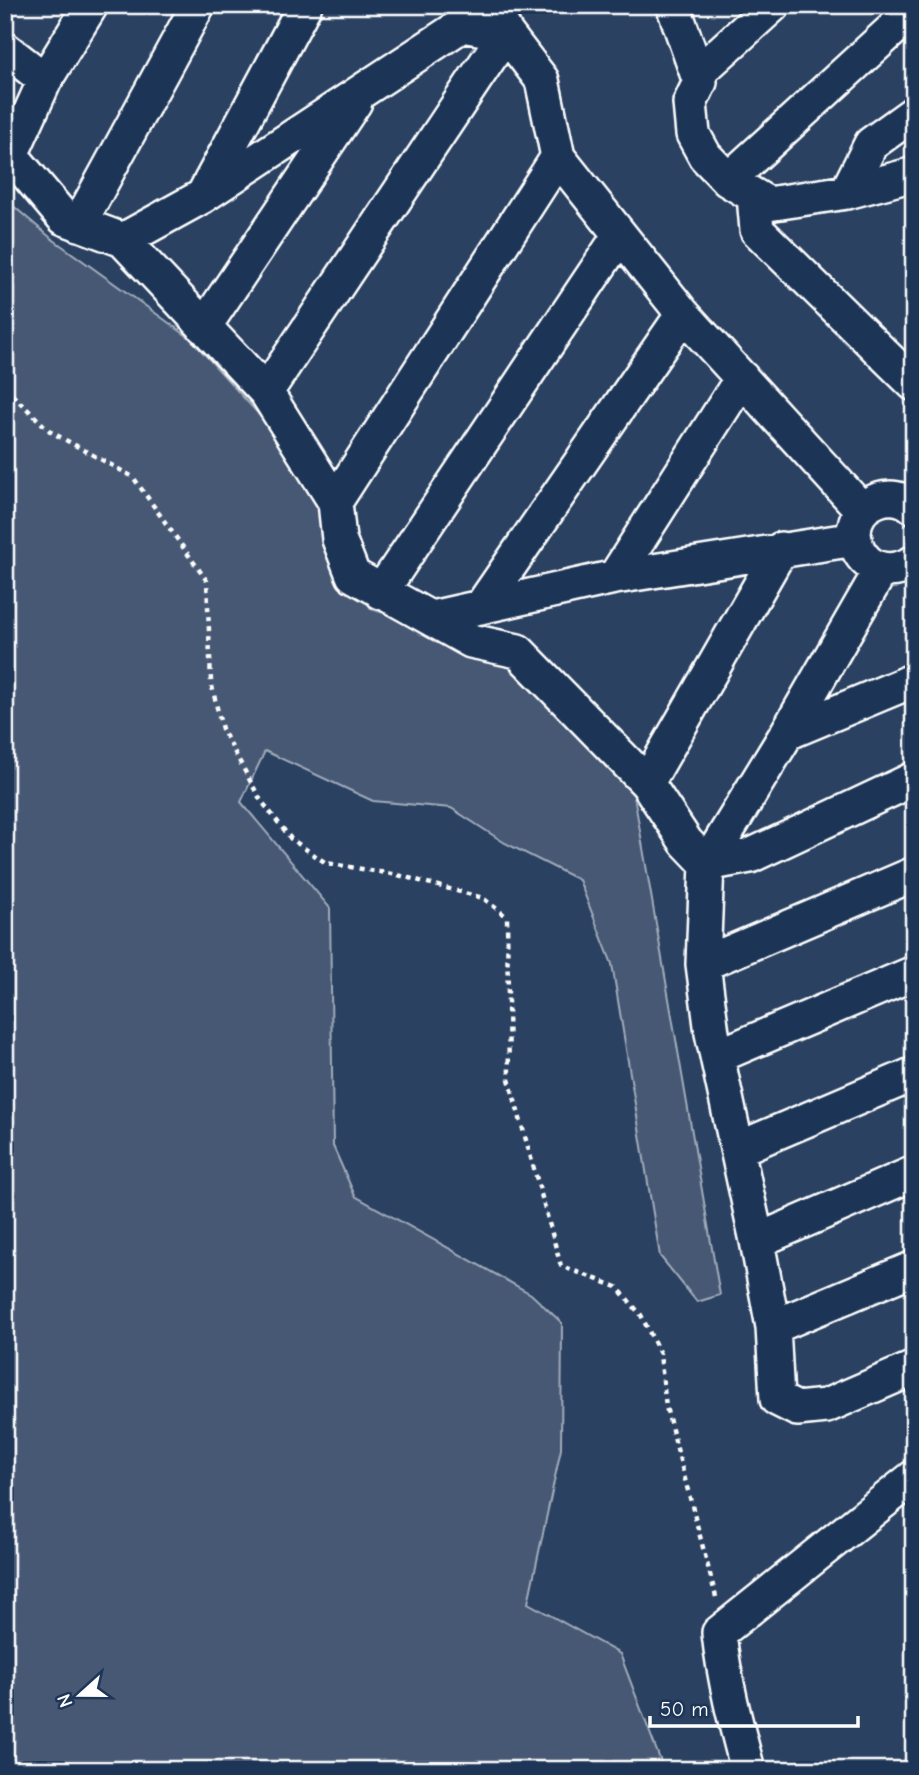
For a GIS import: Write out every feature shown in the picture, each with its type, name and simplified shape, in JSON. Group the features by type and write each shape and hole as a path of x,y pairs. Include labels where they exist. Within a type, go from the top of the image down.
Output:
{"street":[{"path":"91,5 44,80 11,155 64,218 123,240 266,391 335,502 339,539 353,575 471,641 518,651 647,783 686,842 706,864"},
{"path":"79,224 198,5"},
{"path":"203,196 305,5"},
{"path":"673,5 698,73 699,82 690,103 693,134 705,156 741,188 768,204 847,192 914,174"},
{"path":"698,73 773,5"},
{"path":"741,188 914,10"},
{"path":"123,240 203,196 462,25 499,19"},
{"path":"499,19 542,80 558,157 683,314 742,378 859,525 862,557 870,565 903,573 787,733 706,864 703,964 712,1033 773,1327 777,1399 797,1409 827,1406 914,1368"},
{"path":"266,391 499,19"},
{"path":"5,49 44,80"},
{"path":"204,327 363,90"},
{"path":"847,192 872,144 914,113"},
{"path":"335,502 558,157"},
{"path":"741,188 757,230 910,374"},
{"path":"380,592 620,235"},
{"path":"481,607 683,314"},
{"path":"615,577 742,378"},
{"path":"431,618 615,577 781,549 859,525 872,502 884,498 896,498 914,507"},
{"path":"647,783 781,549"},
{"path":"787,733 914,680"},
{"path":"706,864 750,856 914,779"},
{"path":"703,964 914,874"},
{"path":"718,1056 914,973"},
{"path":"738,1149 914,1074"},
{"path":"757,1241 914,1173"},
{"path":"773,1327 914,1268"},
{"path":"748,1770 735,1722 719,1633 914,1477"}],"path":[{"path":"5,388 51,432 133,478 207,581 211,682 222,729 260,799 291,839 326,863 398,874 482,898 507,917 509,1079 561,1266 617,1287 641,1315 660,1354 666,1407 715,1591 719,1633"}],"shaded area":[{"path":"5,199 51,238 190,338 290,449 371,609 471,641 563,680 633,790 720,1295 697,1302 660,1256 612,964 579,880 505,843 451,808 373,801 265,751 241,802 330,908 333,1146 355,1196 531,1294 562,1323 561,1449 528,1603 620,1654 664,1770 5,1770"}]}
